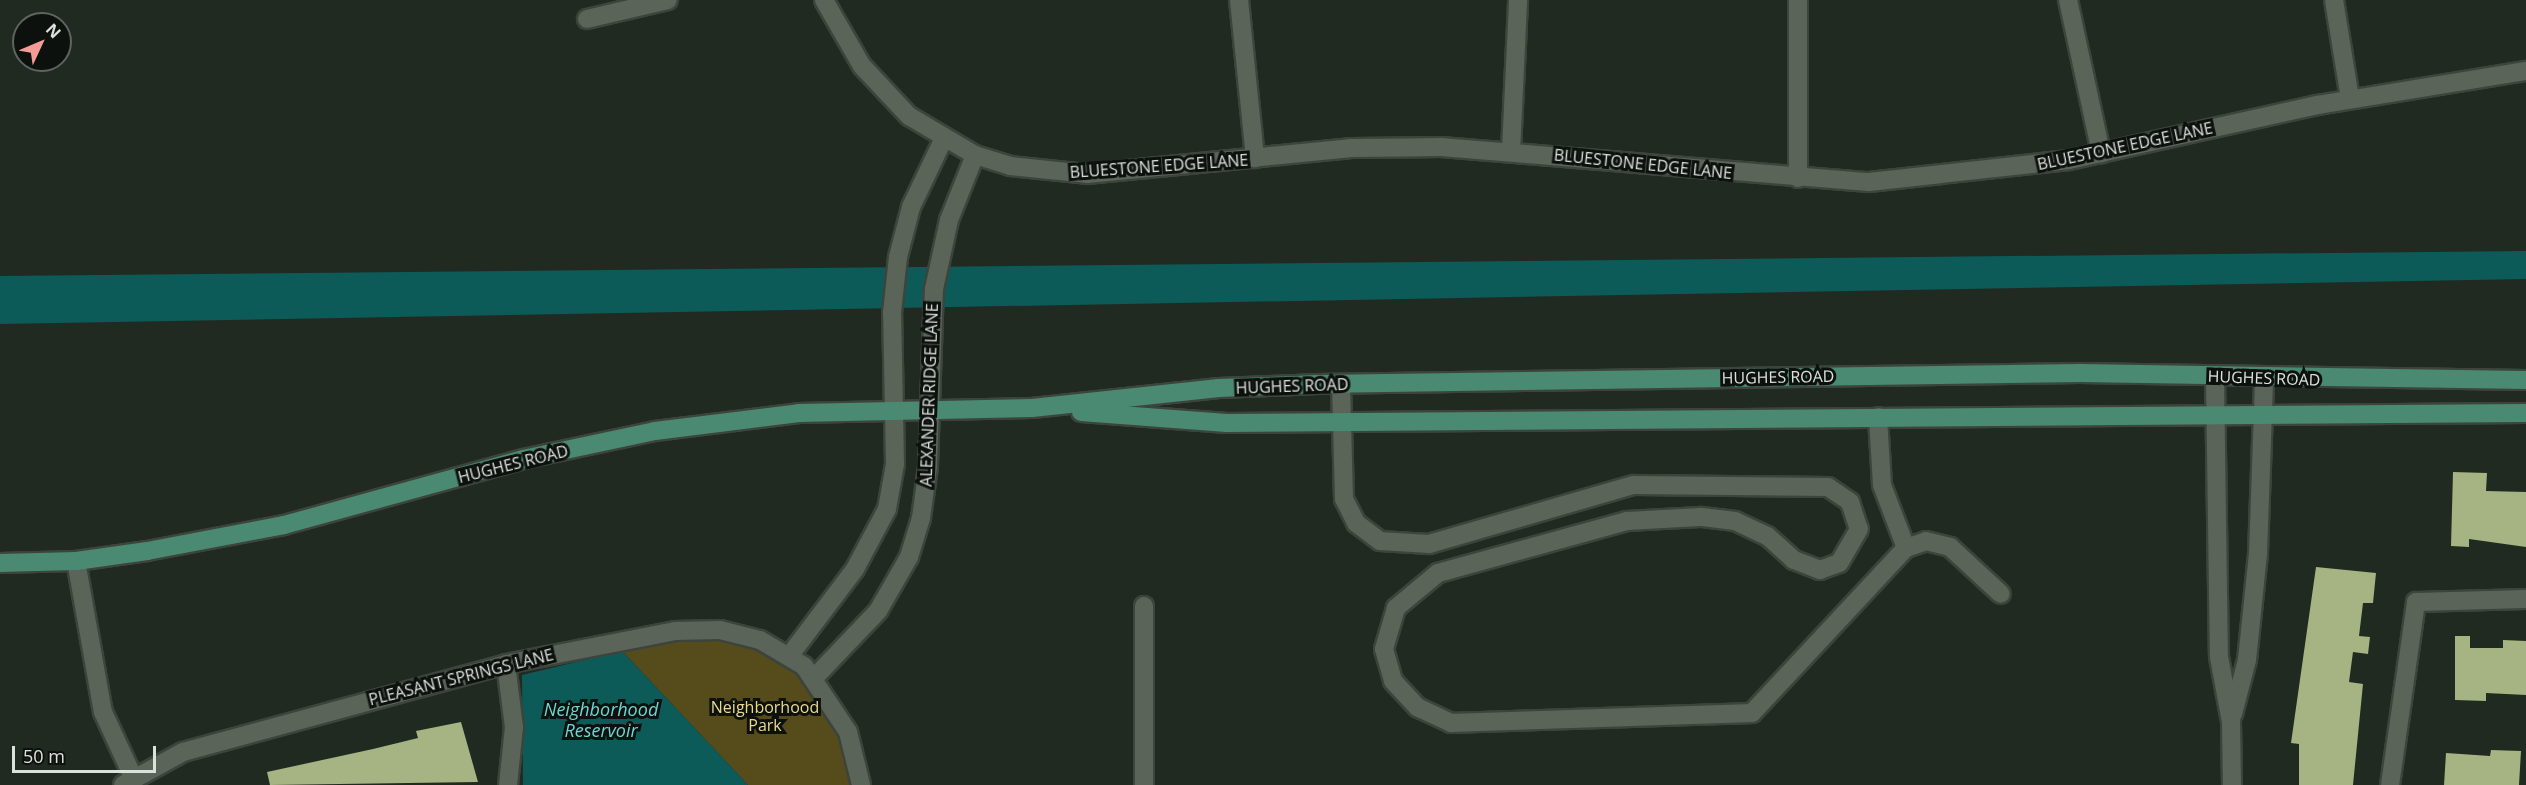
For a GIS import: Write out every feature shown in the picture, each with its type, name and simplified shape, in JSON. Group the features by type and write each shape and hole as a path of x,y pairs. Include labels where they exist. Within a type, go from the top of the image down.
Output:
{"main road":[{"name":"HUGHES ROAD","path":"0,563 76,561 284,525 523,459 655,431 799,413 1032,408 1219,388 1341,384 2080,373 2264,378 2526,380"},
{"name":"HUGHES ROAD","path":"1032,408 1227,423 2526,413"}],"street":[{"path":"587,19 668,0"},
{"name":"BLUESTONE EDGE LANE","path":"824,0 862,66 909,116 975,155 1010,166 1087,174 1350,148 1511,151 1798,177 1881,181 1984,172 2101,153 2350,99 2526,71"},
{"path":"1239,0 1255,158"},
{"path":"1511,151 1518,0"},
{"path":"1798,0 1798,177"},
{"path":"2068,0 2101,153"},
{"path":"2334,0 2350,99"},
{"name":"ALEXANDER RIDGE LANE","path":"803,667 873,541 895,464 892,313 898,257 911,207 944,138"},
{"name":"ALEXANDER RIDGE LANE","path":"803,667 878,611 909,557 928,467 928,410 934,289 949,220 975,155"},
{"path":"2215,377 2219,657 2231,722 2232,785"},
{"path":"2231,722 2247,660 2258,554 2264,378"},
{"path":"1341,384 1340,422 1344,499 1356,523 1380,542 1429,544 1634,486 1785,482 1828,487 1850,502 1858,529 1852,548 1839,563 1820,570 1794,560 1767,536 1735,521 1700,517 1627,521 1438,573 1396,608 1384,649 1393,681 1417,708 1451,723 1752,713 1906,548 1926,541 1950,547 2001,594"},
{"path":"1878,417 1882,485 1906,548"},
{"path":"76,561 103,712 128,781"},
{"path":"2390,785 2416,602 2526,599"},
{"path":"1144,606 1144,785"},
{"name":"PLEASANT SPRINGS LANE","path":"128,781 183,752 248,732 506,664 675,631 720,630 760,640 803,667"},
{"path":"506,664 514,727 508,785"},
{"path":"803,667 848,732 861,785"}],"green space":[{"name":"Neighborhood Park","path":"720,630 804,666 848,732 858,785 748,785 622,651"}],"water":[{"path":"2526,251 2526,279 0,324 0,276"},
{"name":"Neighborhood Reservoir","path":"622,651 748,785 523,785 522,675"}],"building":[{"path":"2453,472 2487,473 2486,491 2526,492 2526,547 2469,539 2469,547 2451,546"},
{"path":"2316,567 2376,573 2373,603 2363,603 2359,636 2370,637 2368,654 2353,652 2349,682 2363,684 2353,785 2299,785 2299,744 2291,743"},
{"path":"2455,636 2470,636 2470,648 2503,648 2503,640 2526,641 2526,695 2486,693 2486,701 2455,700"},
{"path":"461,722 478,782 270,785 267,772 418,738 416,731"},
{"path":"2491,750 2521,751 2519,785 2444,785 2446,753 2490,756"}]}
